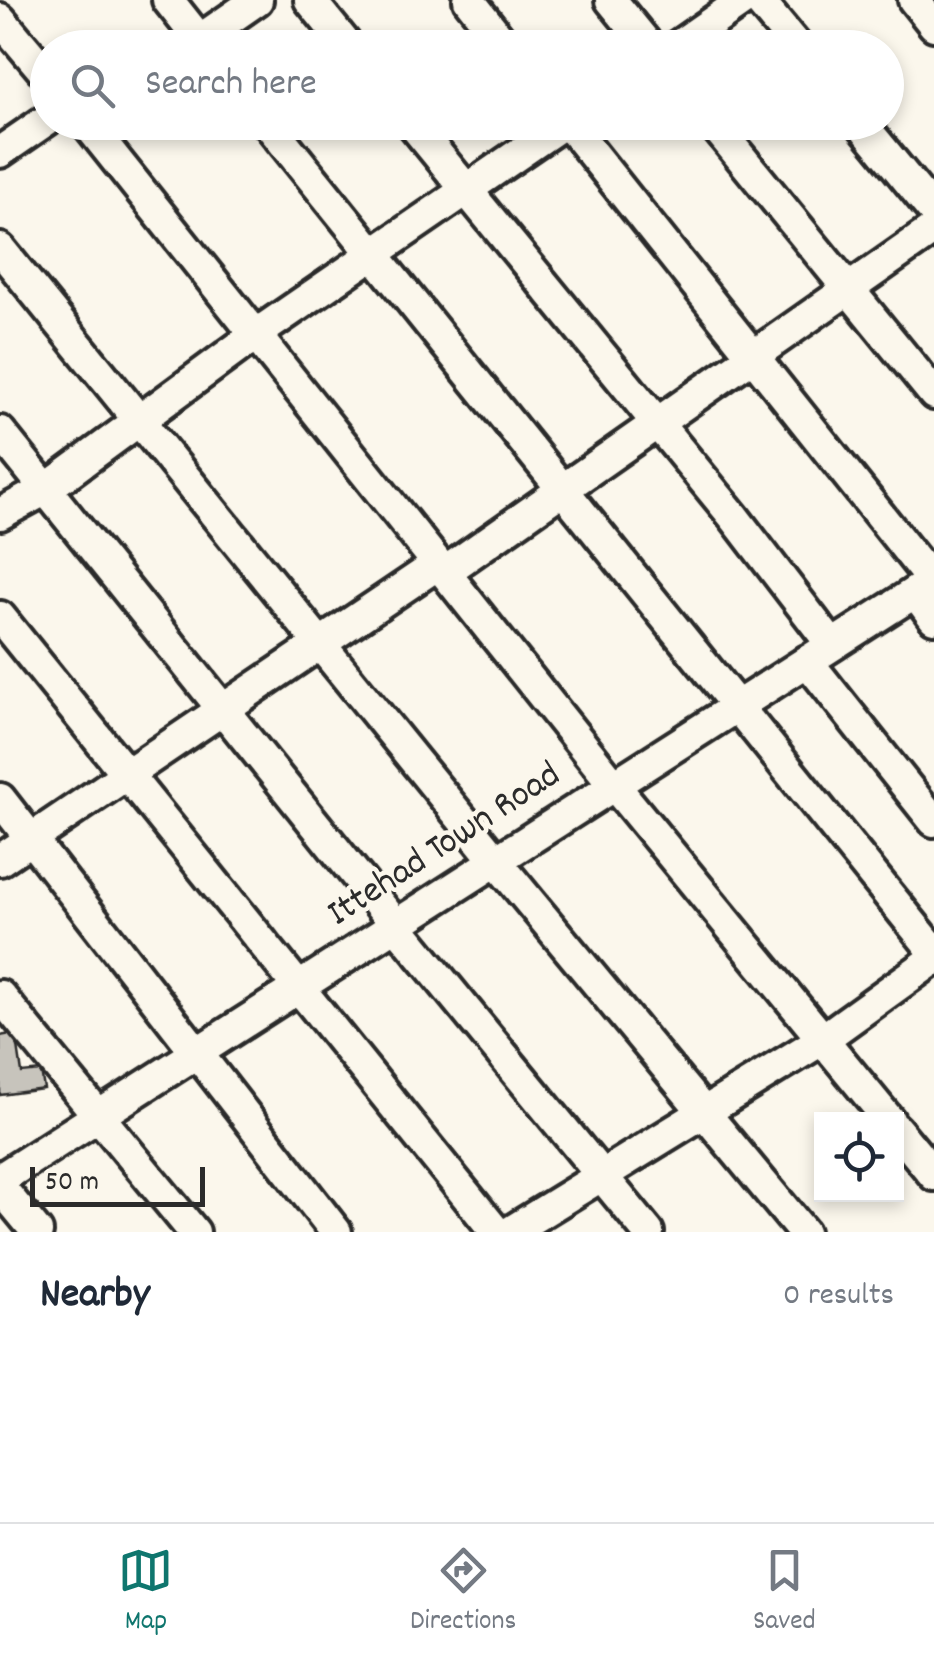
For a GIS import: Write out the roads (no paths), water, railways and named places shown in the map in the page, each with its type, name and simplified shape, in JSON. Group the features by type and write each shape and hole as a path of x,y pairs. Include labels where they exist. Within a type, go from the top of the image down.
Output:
{"street":[{"path":"168,0 188,30"},
{"path":"217,30 256,0"},
{"path":"310,0 334,30"},
{"path":"469,0 493,30"},
{"path":"612,0 636,30"},
{"path":"701,30 744,0"},
{"path":"758,0 783,30"},
{"path":"914,0 934,26"},
{"path":"2,26 30,56"},
{"path":"0,152 30,131"},
{"path":"100,140 614,785 882,1112"},
{"path":"281,140 934,952"},
{"path":"426,140 656,424 934,820"},
{"path":"0,514 46,490 255,334 540,140"},
{"path":"580,140 927,584 934,618"},
{"path":"727,140 934,394"},
{"path":"875,140 934,212"},
{"path":"0,860 322,644 561,490 934,229"},
{"path":"0,249 803,1232"},
{"path":"0,432 648,1232"},
{"name":"Ittehad Town Road","path":"0,1183 927,584"},
{"path":"0,617 496,1232"},
{"path":"0,800 336,1232"},
{"path":"510,1232 823,1039 934,959"},
{"path":"0,996 194,1232"},
{"path":"904,1139 934,1175"},
{"path":"0,1183 37,1232"}]}
